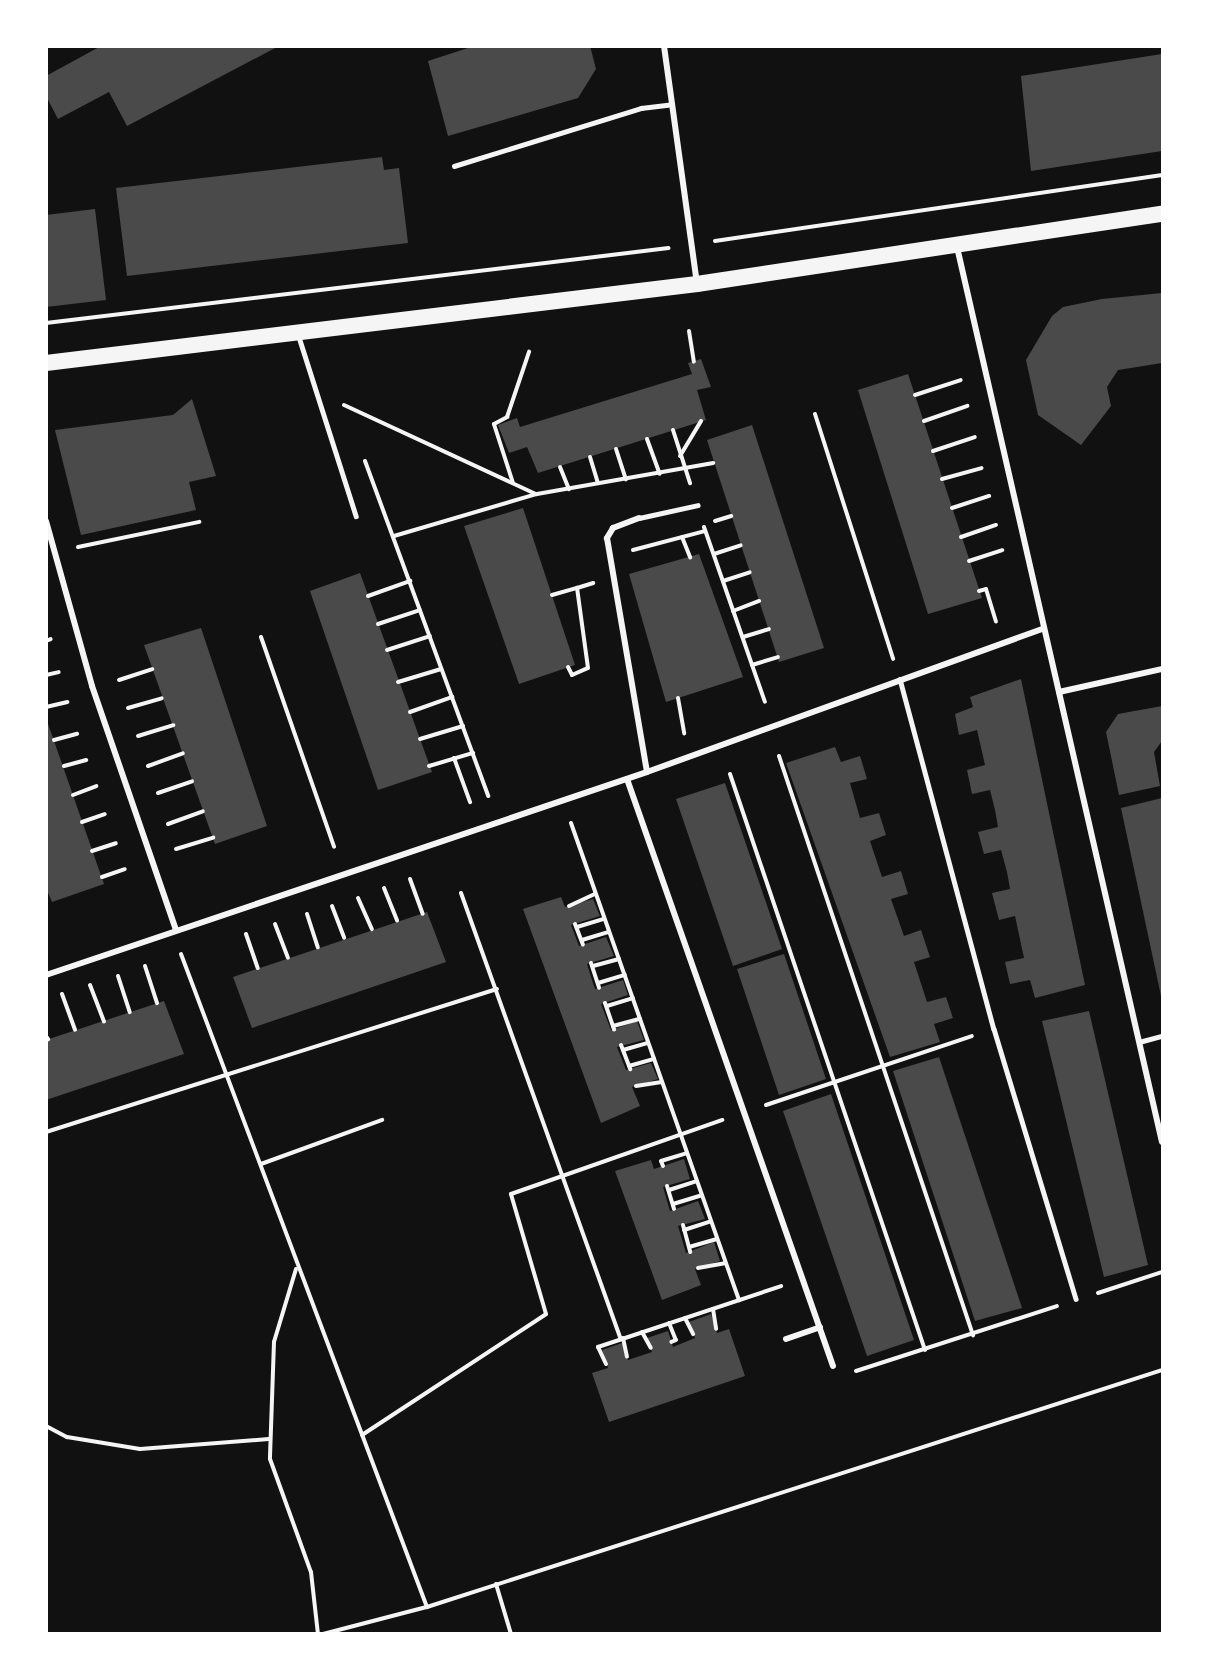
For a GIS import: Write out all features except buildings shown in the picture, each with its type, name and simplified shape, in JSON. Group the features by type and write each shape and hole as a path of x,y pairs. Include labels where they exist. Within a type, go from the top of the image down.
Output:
{"highway":[{"path":"46,363 697,284 957,247 1162,214"}],"street":[{"path":"664,46 697,284"},
{"path":"957,247 1162,1142"},
{"path":"647,772 608,538 612,528 639,518 698,505"},
{"path":"47,524 92,686 176,930"},
{"path":"46,975 627,779 900,678 1043,629"},
{"path":"1059,692 1162,669"},
{"path":"627,779 746,1112 833,1366"},
{"path":"786,1339 820,1327"}],"lane":[{"path":"454,166 640,108 672,104"},
{"path":"298,334 356,516"},
{"path":"900,678 994,1029 1076,1299"},
{"path":"1139,1042 1162,1036"}],"path":[{"path":"719,240 1162,176"},
{"path":"46,323 663,249"},
{"path":"689,331 694,362"},
{"path":"513,483 494,423 507,417 529,352"},
{"path":"915,395 961,380"},
{"path":"343,404 537,494"},
{"path":"924,421 967,406"},
{"path":"815,414 893,660"},
{"path":"680,457 701,421"},
{"path":"673,430 705,531 765,702"},
{"path":"933,451 975,437"},
{"path":"647,439 660,474"},
{"path":"616,449 627,479"},
{"path":"590,457 598,483"},
{"path":"488,796 394,536 537,494 685,471 713,463"},
{"path":"560,467 569,489"},
{"path":"942,478 982,468"},
{"path":"952,508 989,496"},
{"path":"77,547 199,522"},
{"path":"961,537 996,525"},
{"path":"624,556 705,531"},
{"path":"682,537 690,557"},
{"path":"714,555 741,545"},
{"path":"969,561 1002,550"},
{"path":"723,581 750,572"},
{"path":"368,596 410,581"},
{"path":"552,595 593,583"},
{"path":"568,667 572,675 588,668 577,588"},
{"path":"979,591 986,589 996,623"},
{"path":"733,611 759,601"},
{"path":"378,624 420,610"},
{"path":"743,637 769,629"},
{"path":"387,650 430,636"},
{"path":"261,638 334,847"},
{"path":"752,665 778,657"},
{"path":"119,680 152,669"},
{"path":"398,682 441,669"},
{"path":"46,675 59,672"},
{"path":"410,712 452,697"},
{"path":"128,708 162,698"},
{"path":"678,698 684,733"},
{"path":"46,707 67,702"},
{"path":"138,736 173,725"},
{"path":"420,739 463,726"},
{"path":"54,740 78,734"},
{"path":"148,765 183,753"},
{"path":"429,766 472,753"},
{"path":"779,756 973,1335"},
{"path":"454,758 470,802"},
{"path":"63,766 87,759"},
{"path":"730,774 925,1350"},
{"path":"158,793 192,781"},
{"path":"73,795 96,786"},
{"path":"168,824 202,811"},
{"path":"81,822 105,814"},
{"path":"570,822 739,1300"},
{"path":"176,849 213,838"},
{"path":"92,851 116,843"},
{"path":"102,877 125,869"},
{"path":"410,879 423,914"},
{"path":"384,888 397,921"},
{"path":"461,893 627,1357"},
{"path":"569,906 596,894"},
{"path":"358,898 372,929"},
{"path":"332,906 344,938"},
{"path":"307,914 318,947"},
{"path":"604,919 576,925 583,943 609,932"},
{"path":"275,924 288,958"},
{"path":"246,934 258,968"},
{"path":"181,954 261,1164 296,1268 427,1607"},
{"path":"619,959 592,964 598,986 625,975"},
{"path":"145,966 157,1003"},
{"path":"118,975 130,1012"},
{"path":"90,985 104,1021"},
{"path":"46,1132 225,1073 497,989"},
{"path":"62,994 75,1030"},
{"path":"633,998 606,1004 614,1027 640,1019"},
{"path":"362,1435 546,1314 512,1194 981,1033"},
{"path":"623,1050 648,1043"},
{"path":"621,1045 630,1067 654,1059"},
{"path":"636,1086 662,1082"},
{"path":"261,1164 382,1120"},
{"path":"663,1166 662,1161 687,1154"},
{"path":"697,1181 668,1188 673,1206 702,1195"},
{"path":"711,1221 684,1227 689,1249 717,1239"},
{"path":"698,1268 700,1272 725,1263"},
{"path":"296,1268 274,1342 269,1439 285,1511 311,1572 318,1634"},
{"path":"833,1366 838,1377 1162,1272"},
{"path":"606,1364 598,1347 804,1278"},
{"path":"713,1309 716,1329"},
{"path":"685,1318 693,1334"},
{"path":"669,1323 676,1340 671,1342"},
{"path":"642,1332 651,1348"},
{"path":"323,1634 427,1607 1162,1370"},
{"path":"46,1426 67,1437 140,1449 269,1439"},
{"path":"496,1584 511,1634"}]}
